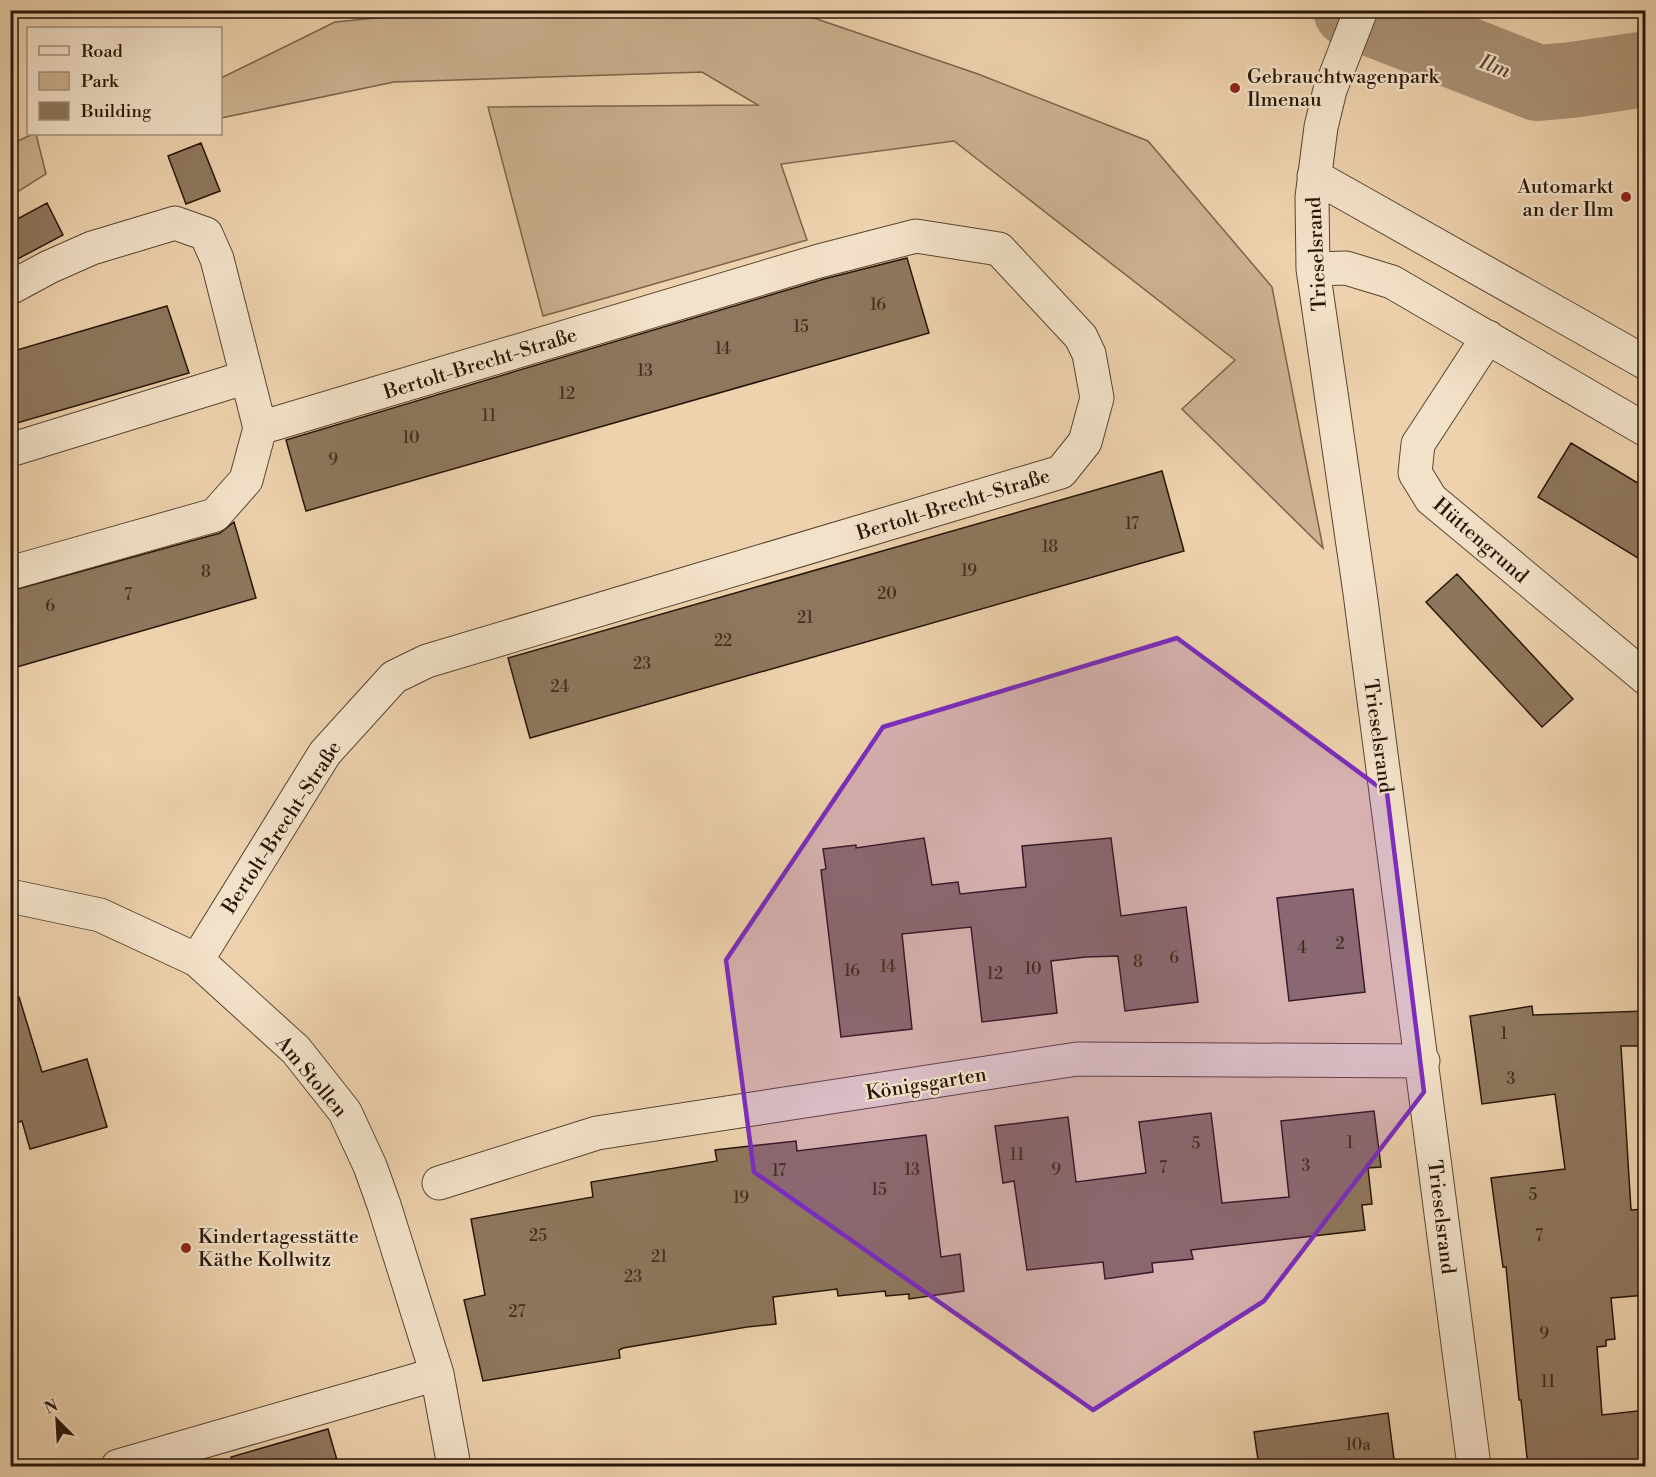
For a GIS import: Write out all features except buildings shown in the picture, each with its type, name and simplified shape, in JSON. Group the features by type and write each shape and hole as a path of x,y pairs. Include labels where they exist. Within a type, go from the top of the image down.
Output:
{"street":[{"name":"Trieselsrand","path":"1360,10 1330,90 1321,127 1312,197 1313,269 1346,486 1474,1467"},
{"path":"1314,176 1646,363"},
{"path":"10,288 92,248 175,223 206,234 217,259 260,428 246,480 215,515 10,573"},
{"name":"Bertolt-Brecht-Straße","path":"197,960 325,753 394,677 427,661 1062,472 1085,442 1097,398 1089,354 1081,337 999,249 916,236 819,261 260,428"},
{"path":"1313,269 1346,268 1392,282 1646,430"},
{"name":"Hüttengrund","path":"1488,337 1418,444 1415,473 1431,499 1646,678"},
{"path":"10,450 247,377"},
{"name":"Am Stollen","path":"10,896 100,915 197,960 296,1050 345,1112 370,1166 384,1205 437,1374 454,1467"},
{"name":"Königsgarten","path":"439,1183 597,1133 1077,1059 1422,1061"},
{"path":"118,1467 437,1374"}],"highlighted area":[{"path":"1177,638 1387,793 1424,1092 1264,1301 1093,1410 754,1172 726,960 883,727"}],"green space":[{"path":"456,10 762,11 808,16 978,74 1148,141 1272,287 1323,548 1182,409 1235,360 954,141 781,164 807,240 543,316 488,107 758,105 702,72 394,82 222,118 222,78 335,22"},
{"path":"31,135 36,135 46,174 11,196 11,144"}],"waterway":[{"name":"Ilm","path":"1351,10 1538,83 1646,69"}],"place":[{"name":"Gebrauchtwagenpark Ilmenau","path":"1235,88"},
{"name":"Automarkt an der Ilm","path":"1626,197"},
{"name":"Kindertagesstätte Käthe Kollwitz","path":"186,1248"}]}
